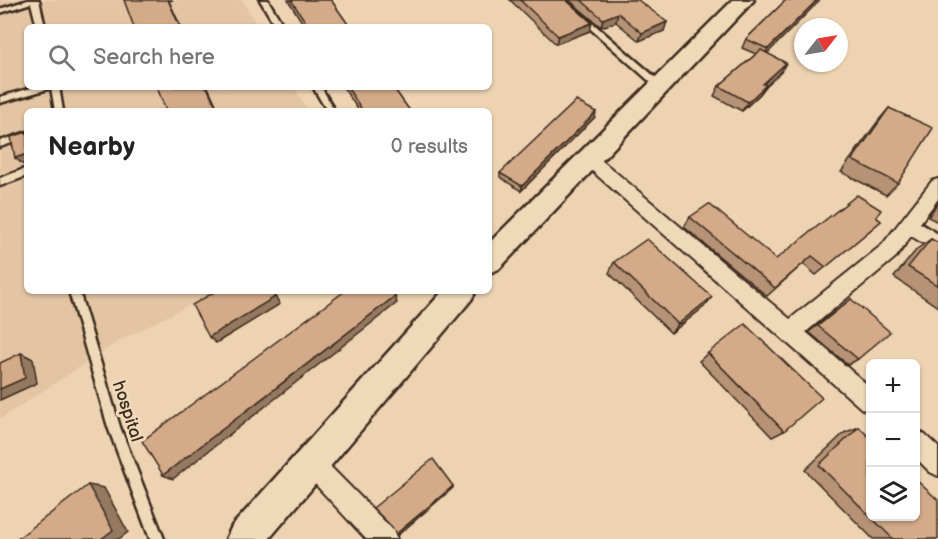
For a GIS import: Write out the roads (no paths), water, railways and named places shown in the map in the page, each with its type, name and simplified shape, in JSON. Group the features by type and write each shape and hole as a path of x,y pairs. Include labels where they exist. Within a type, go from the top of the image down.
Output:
{"street":[{"path":"492,258 744,0"},
{"path":"588,158 866,398"},
{"path":"790,332 889,251 938,186"},
{"path":"910,226 938,244"},
{"path":"245,539 458,294"},
{"path":"920,447 938,464"},
{"path":"311,463 384,539"}],"lane":[{"path":"0,11 34,0 40,24"},
{"path":"264,0 278,24"},
{"path":"562,0 659,85"},
{"path":"0,100 35,90"},
{"path":"56,90 58,108"},
{"path":"319,90 329,108"},
{"path":"0,144 24,136"},
{"path":"0,182 24,173"},
{"name":"hospital","path":"75,294 114,427 157,539"}]}
